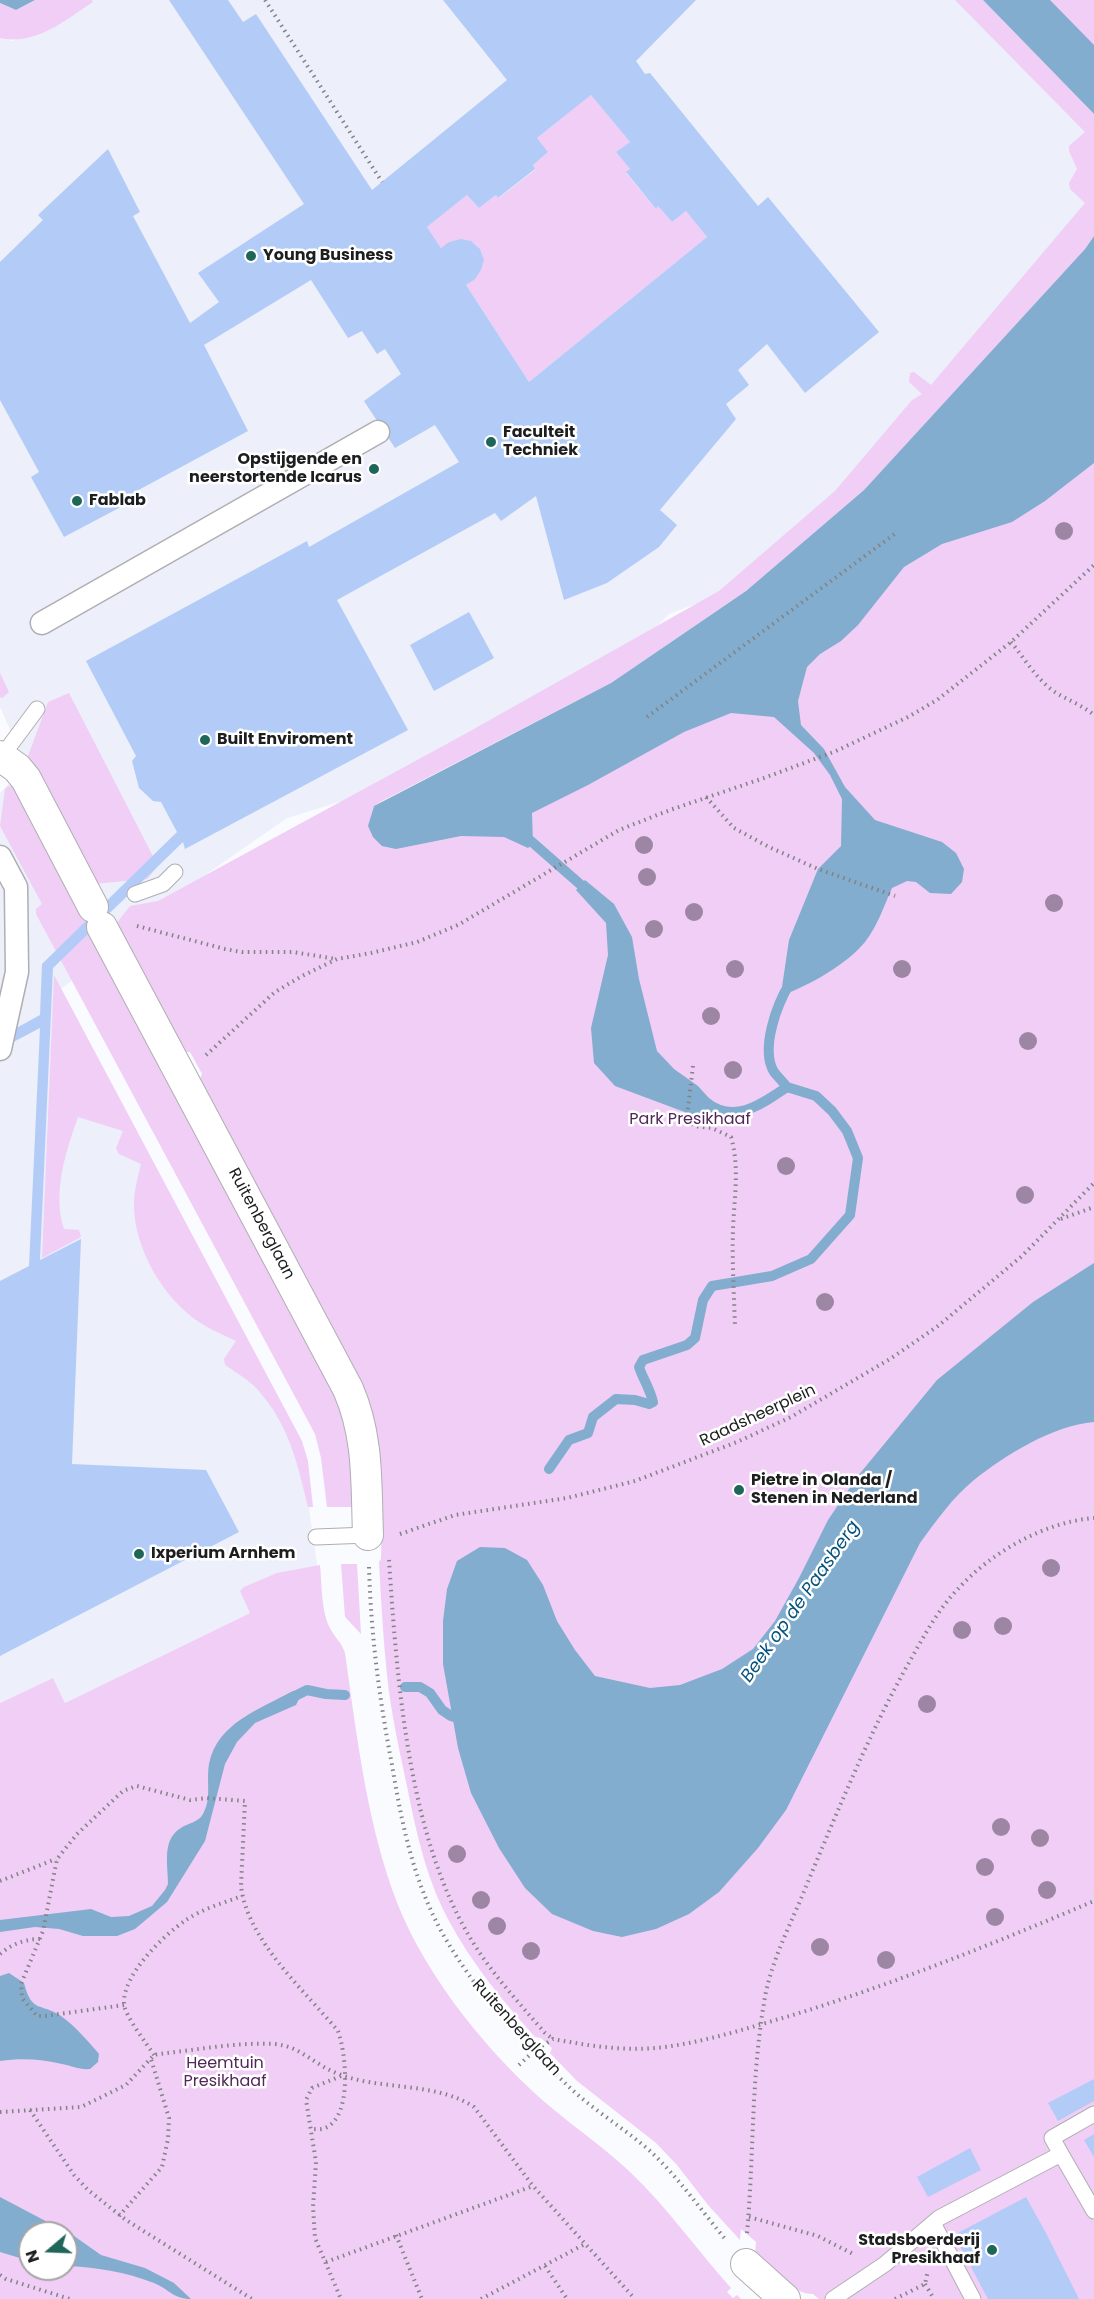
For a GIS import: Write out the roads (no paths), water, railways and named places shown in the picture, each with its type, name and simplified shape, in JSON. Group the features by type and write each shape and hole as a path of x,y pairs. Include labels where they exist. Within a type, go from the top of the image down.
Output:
{"street":[{"path":"42,623 378,432"},
{"name":"Ruitenberglaan","path":"0,755 17,768 26,779 183,1080 333,1358 358,1412 364,1437 377,1535"},
{"path":"0,857 16,887 17,972 0,1049"},
{"path":"746,2264 785,2299"}],"lane":[{"path":"0,755 37,710"},
{"path":"135,894 164,884 175,872"},
{"path":"316,1537 377,1535"},
{"path":"1094,2114 1052,2138 1094,2211"},
{"path":"833,2299 879,2267 939,2217 1061,2154"},
{"path":"933,2223 973,2299"}],"water":[{"path":"0,0 35,0 16,10 0,3"},
{"path":"983,0 1050,0 1094,45 1094,114"},
{"path":"1094,236 1094,463 1045,501 1012,522 942,544 904,567 858,625 807,667 798,701 801,725 824,749 845,787 875,820 942,842 956,853 964,869 962,882 951,894 930,893 916,882 907,881 892,888 873,930 857,950 827,973 783,995 782,987 789,940 818,869 841,846 842,799 830,775 814,753 774,717 731,713 684,732 532,813 533,844 528,848 504,837 461,836 396,849 382,846 373,837 368,826 374,806 611,683 746,591 864,490 1085,249"},
{"path":"585,880 614,904 632,937 639,979 657,1051 674,1069 698,1086 717,1107 714,1123 615,1086 594,1063 591,1028 608,955 606,923 576,890"},
{"path":"1094,1263 1094,1422 1062,1429 1015,1451 974,1480 939,1518 920,1543 786,1810 758,1848 719,1892 689,1914 656,1929 622,1937 593,1931 552,1914 525,1888 499,1848 471,1793 458,1748 443,1664 443,1621 447,1589 457,1561 480,1547 505,1548 527,1560 543,1585 557,1621 595,1676 650,1688 680,1685 722,1669 753,1649 775,1621 828,1520 857,1477 937,1380 1033,1302"},
{"path":"293,1691 299,1692 300,1697 296,1705 255,1723 237,1742 225,1764 205,1841 167,1902 135,1929 117,1936 83,1936 59,1929 35,1927 0,1932 0,1920 91,1909 111,1917 129,1916 152,1906 168,1884 167,1851 172,1837 184,1826 195,1822 206,1808 209,1764 221,1738 230,1728 254,1711"},
{"path":"9,1973 24,1983 34,2003 61,2016 76,2029 99,2054 98,2062 90,2069 86,2069 39,2060 0,2061 0,1976"},
{"path":"0,2197 46,2221 18,2221 18,2257 0,2252"},
{"path":"78,2239 101,2255 145,2268 174,2283 191,2299 175,2296 159,2285 133,2276 78,2267"}],"waterway":[{"path":"524,835 589,892"},
{"path":"787,1087 774,1072 770,1062 769,1039 780,1003 790,983"},
{"path":"549,1469 569,1440 588,1433 593,1417 616,1399 635,1400 649,1404 653,1402 639,1367 643,1360 687,1345 695,1338 703,1300 712,1286 772,1276 811,1259 850,1215 858,1158 847,1131 832,1111 816,1096 787,1087 768,1100 748,1110 737,1112 716,1109 706,1102"},
{"name":"Beek op de Paasberg","path":"405,1687 420,1687 430,1693 442,1710 464,1720"},
{"name":"Beek op de Paasberg","path":"289,1699 307,1690 345,1695"}],"place":[{"name":"Young Business","path":"251,256"},
{"name":"Faculteit Techniek","path":"491,442"},
{"name":"Opstijgende en neerstortende Icarus","path":"374,469"},
{"name":"Fablab","path":"77,501"},
{"name":"Built Enviroment","path":"205,740"},
{"name":"Pietre in Olanda / Stenen in Nederland","path":"739,1490"},
{"name":"Ixperium Arnhem","path":"139,1554"},
{"name":"Stadsboerderij Presikhaaf","path":"992,2250"}],"park label":[{"name":"Park Presikhaaf","path":"690,1120"},
{"name":"Heemtuin Presikhaaf","path":"225,2073"}]}
